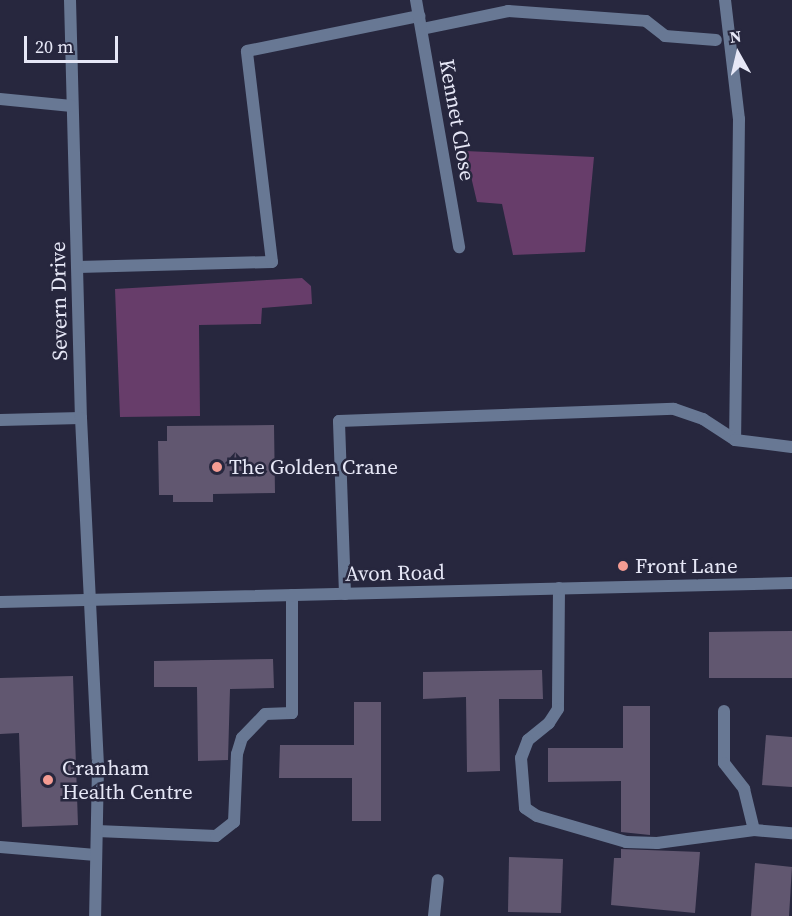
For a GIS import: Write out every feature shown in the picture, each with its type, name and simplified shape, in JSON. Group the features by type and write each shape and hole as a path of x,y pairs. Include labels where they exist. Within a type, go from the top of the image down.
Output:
{"street":[{"name":"Severn Drive","path":"70,0 81,418 98,766 95,916"},
{"name":"Kennet Close","path":"416,0 459,247"},
{"path":"725,0 739,119 735,440"},
{"path":"78,267 272,262 248,51 420,22 508,11 646,21 665,36 716,40"},
{"path":"0,99 72,106"},
{"path":"345,594 339,421 674,409 704,419 735,440 792,447"},
{"path":"0,420 81,418"},
{"name":"Avon Road","path":"0,603 792,582"},
{"path":"559,588 558,709 549,723 528,740 521,758 525,808 537,816 626,842 657,843 754,830 792,833"},
{"path":"97,831 216,836 234,822 237,754 242,738 265,714 292,713 292,595"},
{"path":"724,711 724,763 744,789 754,830"},
{"path":"0,847 96,855"},
{"path":"434,916 438,880"}],"shaded area":[{"path":"465,151 594,157 585,252 513,255 502,204 477,202"},
{"path":"302,278 311,286 312,304 262,308 261,324 199,325 200,416 120,417 115,289"}],"building":[{"name":"The Golden Crane","path":"274,425 275,493 213,494 213,502 173,502 173,495 159,495 158,441 167,441 167,426"},
{"path":"792,631 792,678 709,678 709,632"},
{"path":"273,659 274,688 230,689 228,760 198,761 197,687 154,687 154,661"},
{"path":"542,670 543,699 499,699 500,771 467,772 466,697 423,699 423,672"},
{"name":"Cranham Health Centre","path":"73,676 78,825 22,827 19,733 0,734 0,678"},
{"path":"354,702 381,702 381,821 352,821 352,778 279,778 280,745 354,745"},
{"path":"623,706 650,706 650,835 621,832 621,781 548,782 548,748 623,748"},
{"path":"766,735 792,737 792,787 762,785"},
{"path":"621,849 700,852 695,913 611,905 614,858 621,858"},
{"path":"509,857 563,859 561,913 508,912"},
{"path":"755,863 792,867 789,916 751,916"}],"place":[{"name":"The Golden Crane","path":"217,467"},
{"name":"Front Lane","path":"623,566"},
{"name":"Cranham Health Centre","path":"48,780"}]}
